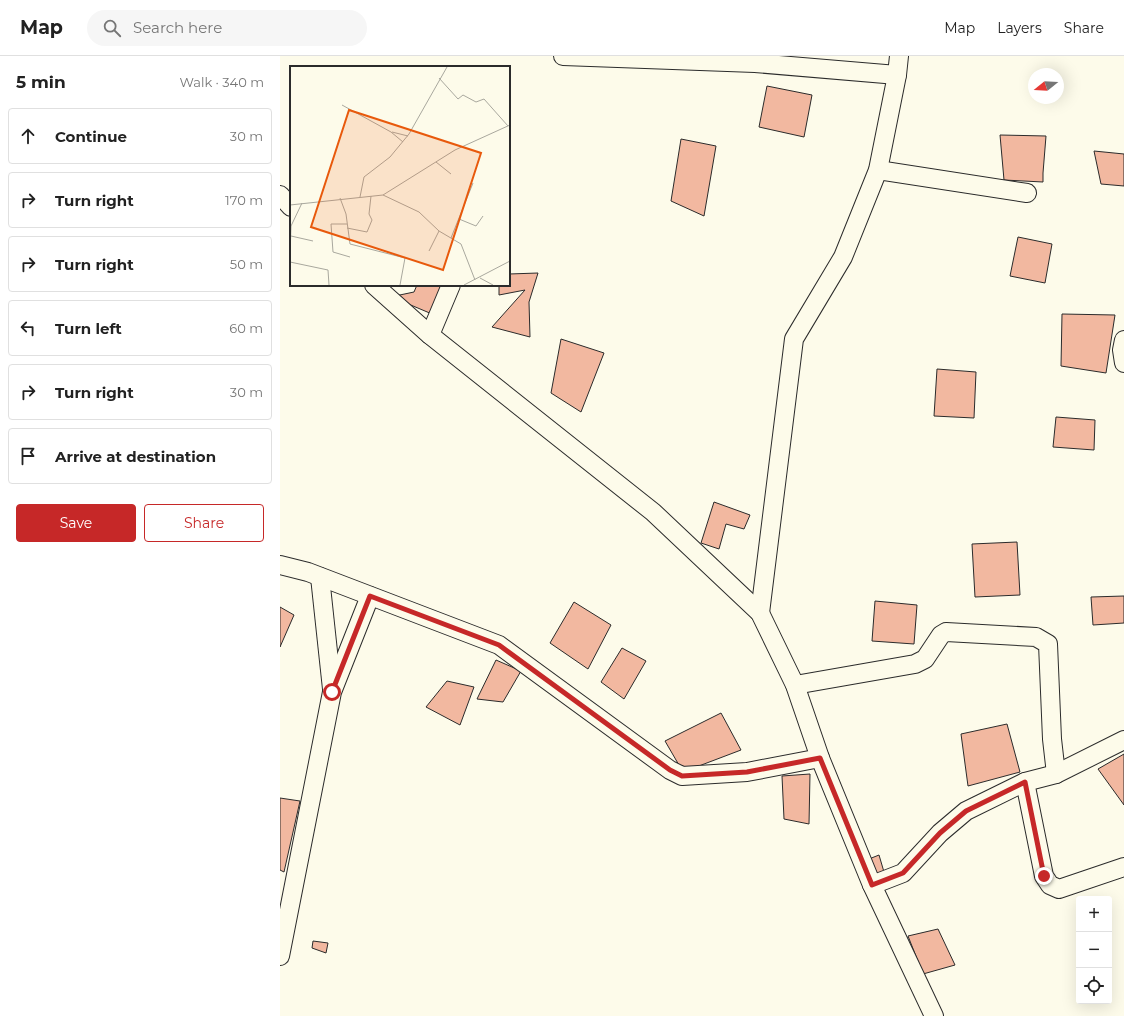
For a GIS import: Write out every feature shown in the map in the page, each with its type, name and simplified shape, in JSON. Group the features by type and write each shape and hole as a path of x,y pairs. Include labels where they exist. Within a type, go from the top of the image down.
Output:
{"street":[{"path":"563,56 756,59 897,75"},
{"path":"760,613 794,339 843,257 878,170 897,75 899,56"},
{"path":"878,170 1027,194"},
{"path":"280,195 290,206"},
{"path":"375,286 430,335 653,512 760,613 795,686 820,758 872,885 934,1016"},
{"path":"430,335 451,286"},
{"path":"1124,340 1122,350 1124,363"},
{"path":"280,564 320,577 499,645 670,770 682,776 747,772 820,758"},
{"path":"320,577 332,692"},
{"path":"280,956 332,692 370,596"},
{"path":"795,686 915,664 925,659 941,635 946,632 1036,637 1048,644 1052,739 1056,774"},
{"path":"872,885 903,873 940,833 966,811 1025,782 1056,774 1124,740"},
{"path":"1025,782 1044,876 1050,885 1059,889 1124,867"}],"building":[{"path":"767,86 812,95 804,137 759,127"},
{"path":"1000,135 1046,136 1043,182 1004,180"},
{"path":"681,139 716,146 704,216 671,201"},
{"path":"1094,151 1124,154 1124,186 1101,184"},
{"path":"1018,237 1052,244 1045,283 1010,276"},
{"path":"538,273 529,302 530,337 492,327 525,290 499,295 499,286 510,286 510,274"},
{"path":"417,286 441,286 432,314 406,303 395,296 414,292"},
{"path":"1062,314 1115,315 1106,373 1061,366"},
{"path":"561,339 604,353 581,412 551,393"},
{"path":"937,369 976,372 974,418 934,416"},
{"path":"1056,417 1095,420 1094,450 1053,447"},
{"path":"714,502 750,515 744,529 726,524 719,549 701,543"},
{"path":"1017,542 1020,595 975,597 972,544"},
{"path":"1124,596 1124,623 1093,625 1091,597"},
{"path":"875,601 917,605 914,644 872,641"},
{"path":"574,602 611,625 588,669 550,643"},
{"path":"280,607 294,615 280,647"},
{"path":"622,648 646,661 624,699 601,682"},
{"path":"496,660 521,671 503,702 477,699"},
{"path":"447,681 474,687 460,725 426,707"},
{"path":"721,713 741,750 683,772 665,741"},
{"path":"1007,724 1020,772 968,786 961,734"},
{"path":"1124,754 1124,805 1098,769"},
{"path":"810,774 809,824 784,819 782,776"},
{"path":"280,798 300,801 284,872 280,870"},
{"path":"879,855 884,872 876,875 869,859"},
{"path":"938,929 955,965 923,974 908,936"},
{"path":"313,941 328,943 326,953 312,948"}],"route":[{"path":"332,692 370,596 499,645 670,770 682,776 747,772 820,758 872,885 903,873 940,833 966,811 1025,782 1044,876"}]}
